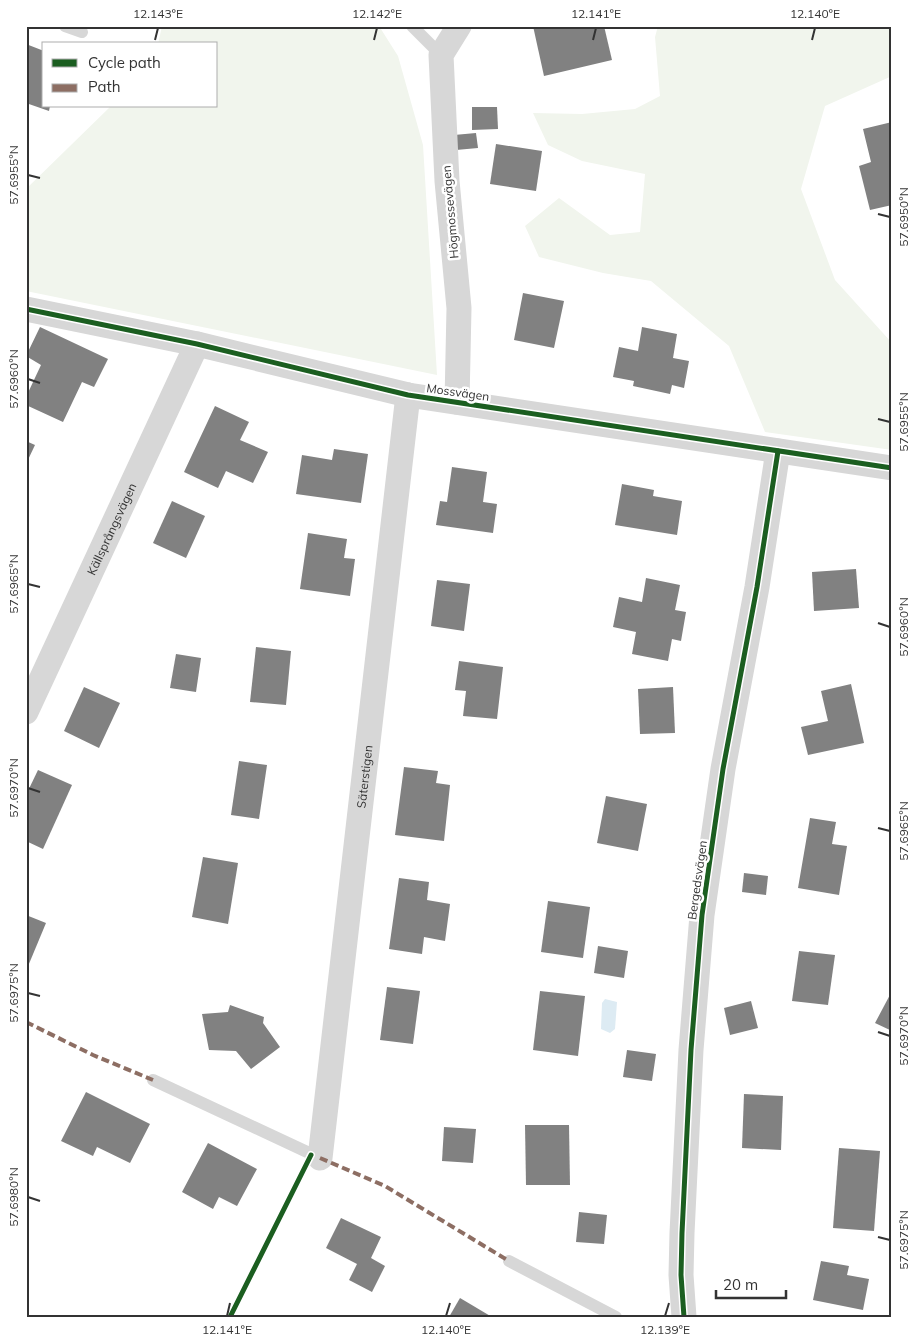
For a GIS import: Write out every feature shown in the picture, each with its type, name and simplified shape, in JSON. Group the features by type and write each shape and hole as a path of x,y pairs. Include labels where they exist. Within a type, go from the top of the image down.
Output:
{"street":[{"path":"441,55 458,26"},
{"name":"Högmossevägen","path":"441,55 446,181 459,308 457,402"},
{"name":"Mossvägen","path":"26,309 197,344 408,395 892,468"},
{"name":"Källsprångsvägen","path":"26,712 197,344"},
{"name":"Säterstigen","path":"320,1158 408,395"},
{"name":"Bergedsvägen","path":"684,1317 681,1275 682,1233 691,1050 702,914 723,769 757,587 778,451"}],"lane":[{"path":"65,26 82,32"},
{"path":"412,26 441,55"},
{"path":"153,1080 320,1158"},
{"path":"509,1261 616,1317"}],"shaded area":[{"path":"162,26 379,26 398,56 423,145 437,375 26,291 26,189 109,108 218,108 218,42 158,42"},
{"path":"658,26 892,26 892,76 825,106 801,189 835,280 892,343 892,450 765,432 729,346 651,281 603,273 539,257 525,226 559,198 610,235 640,232 645,174 582,161 548,145 533,113 582,114 635,109 660,96 655,37"},
{"path":"605,999 617,1002 615,1029 610,1033 601,1029 602,1003"}],"building":[{"path":"533,26 604,26 612,60 544,76"},
{"path":"26,44 42,50 42,108 50,108 49,111 26,103"},
{"path":"472,107 497,107 498,129 472,130"},
{"path":"892,122 892,205 870,210 859,166 871,162 863,129"},
{"path":"476,133 478,148 456,150 454,135"},
{"path":"496,144 542,151 536,191 490,184"},
{"path":"523,293 564,301 554,348 514,340"},
{"path":"40,327 108,359 94,387 82,382 63,422 26,405 26,397 41,365 26,356"},
{"path":"642,327 677,334 673,358 689,361 684,388 672,385 670,394 633,386 634,381 613,377 619,347 638,351"},
{"path":"215,406 249,422 240,440 268,452 253,483 226,471 218,488 184,472"},
{"path":"26,441 35,445 26,464"},
{"path":"334,449 368,454 361,503 296,494 302,455 332,460"},
{"path":"452,467 487,472 483,502 497,504 493,533 436,525 440,501 447,502"},
{"path":"622,484 654,490 653,496 682,501 677,535 615,525"},
{"path":"172,501 205,516 186,558 153,543"},
{"path":"308,533 347,539 344,558 355,559 350,596 300,589"},
{"path":"856,569 859,608 814,611 812,572"},
{"path":"646,578 680,585 675,610 686,612 681,641 672,639 668,661 632,654 636,632 613,627 619,597 642,602"},
{"path":"437,580 470,584 464,631 431,626"},
{"path":"256,647 291,651 286,705 250,702"},
{"path":"176,654 201,658 196,692 170,688"},
{"path":"459,661 503,667 497,719 463,716 466,691 455,690"},
{"path":"851,684 864,743 808,755 801,727 828,721 821,691"},
{"path":"84,687 120,703 99,748 64,731"},
{"path":"673,687 675,733 640,734 638,689"},
{"path":"239,761 267,765 259,819 231,815"},
{"path":"404,767 438,771 436,783 450,785 444,841 395,835"},
{"path":"38,770 72,785 43,849 26,841 26,795"},
{"path":"606,796 647,804 638,851 597,843"},
{"path":"810,818 836,822 832,844 847,846 839,895 798,888"},
{"path":"203,857 238,863 228,924 192,917"},
{"path":"744,873 768,876 766,895 742,892"},
{"path":"399,878 429,882 427,900 450,904 445,941 424,937 422,954 389,949"},
{"path":"548,901 590,907 583,958 541,952"},
{"path":"26,915 46,923 26,971"},
{"path":"598,946 628,951 624,978 594,973"},
{"path":"799,951 835,955 828,1005 792,1001"},
{"path":"387,987 420,991 413,1044 380,1040"},
{"path":"540,991 585,996 578,1056 533,1050"},
{"path":"892,991 892,1031 875,1023"},
{"path":"751,1001 758,1028 730,1035 724,1008"},
{"path":"230,1005 264,1017 263,1023 280,1047 251,1069 236,1051 209,1050 202,1014 228,1012"},
{"path":"627,1050 656,1054 652,1081 623,1077"},
{"path":"86,1092 150,1124 130,1163 97,1147 93,1156 61,1141"},
{"path":"744,1094 783,1096 781,1150 742,1148"},
{"path":"525,1125 569,1125 570,1185 526,1185"},
{"path":"444,1127 476,1129 473,1163 442,1161"},
{"path":"208,1143 257,1169 237,1206 219,1197 213,1209 182,1192"},
{"path":"839,1148 880,1151 874,1231 833,1228"},
{"path":"579,1212 607,1215 604,1244 576,1242"},
{"path":"341,1218 381,1237 371,1258 385,1266 372,1292 349,1280 357,1264 326,1248"},
{"path":"821,1261 849,1266 847,1275 869,1279 863,1310 813,1300"},
{"path":"460,1298 492,1317 449,1317"}],"marked path":[{"path":"26,1022 93,1055 153,1080"},
{"path":"320,1158 385,1186 509,1261"}],"cycle path":[{"path":"26,309 197,344 408,395 892,468"},
{"path":"684,1317 681,1275 682,1233 691,1050 702,915 723,769 757,587 778,451"},
{"path":"230,1317 311,1155"}]}
